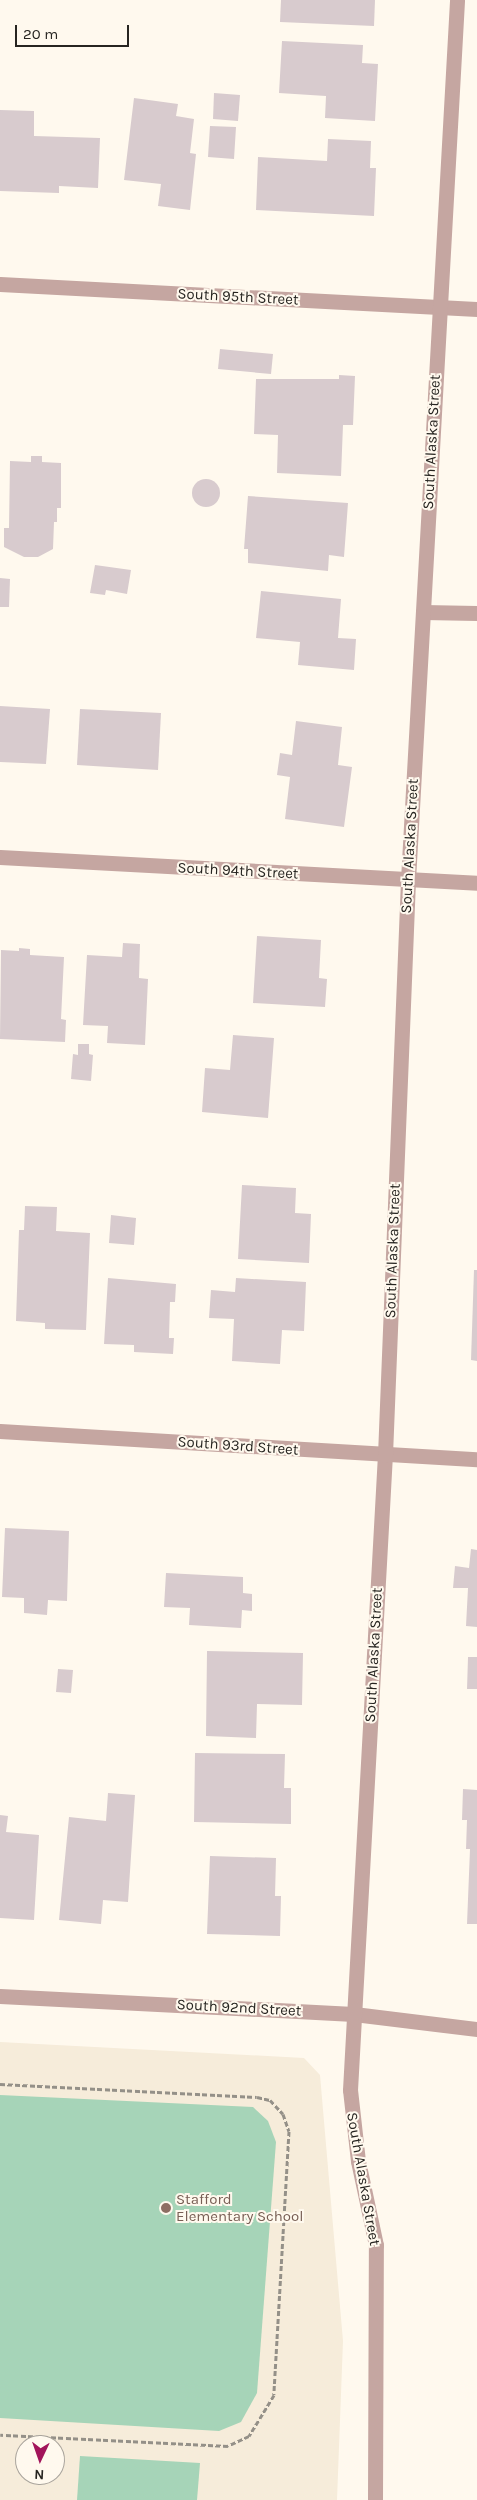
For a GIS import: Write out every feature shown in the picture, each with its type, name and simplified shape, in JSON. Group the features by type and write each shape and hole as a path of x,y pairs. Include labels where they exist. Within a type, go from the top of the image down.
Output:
{"street":[{"name":"South Alaska Street","path":"376,2500 376,2245 352,2122 350,2090 385,1455 408,880 457,0"},
{"name":"South 95th Street","path":"0,284 477,309"},
{"path":"423,612 477,613"},
{"name":"South 94th Street","path":"0,857 477,884"},
{"name":"South 93rd Street","path":"0,1431 477,1459"},
{"name":"South 92nd Street","path":"0,1996 354,2014 477,2029"}],"path":[{"path":"0,2084 257,2097 270,2100 284,2114 289,2131 274,2395 249,2436 228,2446 0,2435"}],"shaded area":[{"name":"Stafford Elementary School","path":"0,2042 304,2058 320,2075 343,2341 337,2500 0,2500"}],"green space":[{"path":"0,2095 253,2107 268,2121 276,2142 257,2393 241,2422 219,2431 0,2418"},
{"path":"80,2456 200,2463 197,2500 77,2500"}],"building":[{"path":"281,0 375,0 374,26 280,22"},
{"path":"282,41 363,45 362,63 378,64 375,121 325,118 326,96 279,93"},
{"path":"214,93 240,95 238,121 213,119"},
{"path":"134,98 178,104 176,116 194,119 190,153 196,154 190,210 158,206 161,184 124,180"},
{"path":"0,110 34,111 34,136 100,138 98,188 59,186 59,193 0,191"},
{"path":"210,126 236,127 234,159 208,157"},
{"path":"328,139 371,141 370,168 376,168 374,216 256,210 258,157 327,161"},
{"path":"220,349 273,354 271,374 218,369"},
{"path":"339,375 355,376 353,425 343,425 341,476 277,473 278,435 254,434 256,379 339,379"},
{"path":"31,456 42,456 42,462 61,463 61,508 57,508 57,522 54,522 53,549 38,557 24,557 4,547 4,528 9,528 10,461 31,462"},
{"path":"206,479 216,483 220,493 216,503 206,507 196,503 192,493 196,483"},
{"path":"248,496 348,503 344,557 329,555 328,571 248,563 248,549 244,549"},
{"path":"95,565 131,570 127,594 106,590 105,595 90,593"},
{"path":"0,578 10,579 9,607 0,607"},
{"path":"261,591 341,599 338,638 356,639 354,670 298,665 300,642 256,638"},
{"path":"0,706 50,709 46,764 0,762"},
{"path":"80,709 161,713 158,770 77,765"},
{"path":"296,721 342,727 338,765 352,767 344,827 285,819 290,777 277,775 280,753 292,755"},
{"path":"257,936 321,940 319,978 327,979 325,1007 253,1003"},
{"path":"123,943 140,944 139,978 148,979 145,1045 107,1043 108,1026 83,1025 87,955 122,957"},
{"path":"19,948 30,949 30,955 64,957 61,1019 66,1020 65,1042 0,1039 1,950 19,951"},
{"path":"233,1035 274,1038 268,1118 202,1112 205,1068 230,1070"},
{"path":"78,1044 89,1044 89,1054 93,1055 91,1081 71,1079 73,1054 78,1055"},
{"path":"242,1185 296,1188 295,1213 311,1214 309,1263 238,1259"},
{"path":"25,1206 57,1207 56,1231 90,1233 86,1330 45,1329 45,1323 16,1321 19,1230 24,1230"},
{"path":"111,1215 136,1218 134,1245 109,1243"},
{"path":"474,1270 477,1270 477,1361 471,1360"},
{"path":"108,1278 176,1284 175,1302 170,1302 169,1338 174,1338 173,1354 134,1352 134,1345 104,1344"},
{"path":"236,1278 306,1282 304,1331 282,1330 280,1364 232,1361 234,1319 209,1318 211,1290 235,1292"},
{"path":"5,1528 69,1531 67,1601 48,1600 47,1615 24,1613 24,1598 2,1597"},
{"path":"471,1549 477,1550 477,1627 466,1626 468,1588 453,1588 455,1566 469,1568"},
{"path":"166,1573 243,1577 243,1593 252,1594 252,1611 242,1610 241,1628 189,1625 190,1608 164,1607"},
{"path":"207,1651 303,1653 302,1705 257,1704 256,1738 206,1736"},
{"path":"468,1657 477,1657 477,1689 467,1689"},
{"path":"58,1669 73,1670 71,1693 56,1692"},
{"path":"195,1753 285,1754 284,1788 291,1788 291,1824 194,1822"},
{"path":"463,1789 477,1790 477,1924 467,1924 470,1849 466,1849 467,1820 462,1820"},
{"path":"108,1793 135,1795 128,1902 103,1900 101,1924 59,1920 69,1817 106,1821"},
{"path":"0,1815 8,1816 6,1832 39,1835 34,1920 0,1918"},
{"path":"210,1856 276,1858 275,1896 281,1896 280,1936 207,1934"}],"place":[{"name":"Stafford Elementary School","path":"166,2208"}]}
